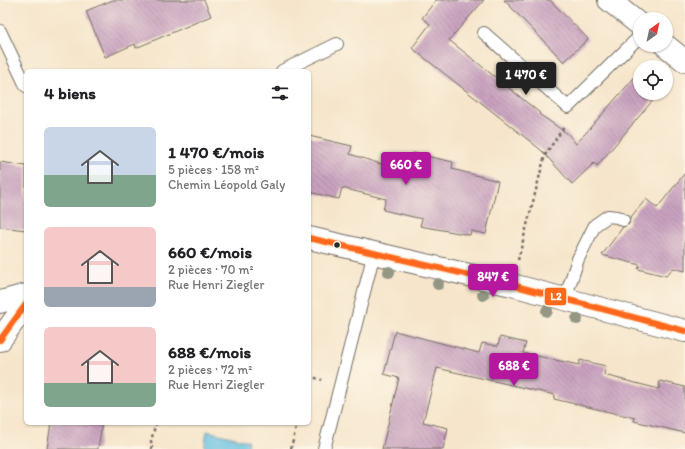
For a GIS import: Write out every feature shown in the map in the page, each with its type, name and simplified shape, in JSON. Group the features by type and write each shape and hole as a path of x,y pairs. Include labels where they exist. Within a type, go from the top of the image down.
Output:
{"street":[{"path":"609,0 633,19"},
{"path":"673,52 685,62"},
{"path":"311,238 512,285 685,331"},
{"path":"0,302 24,296"},
{"path":"0,340 24,307"}],"lane":[{"path":"0,31 24,82"},
{"path":"484,34 568,107 633,43"},
{"path":"286,69 337,44"},
{"path":"565,299 578,259 595,225 608,216 617,217 623,220"},
{"path":"324,449 374,253"}],"path":[{"path":"512,285 545,155 564,127 568,107"},
{"path":"152,449 151,441 155,425"},
{"path":"291,449 297,425"}],"water":[{"path":"207,431 248,441 247,449 204,449"}],"building":[{"path":"113,0 204,0 211,16 136,48 135,44 105,57 86,11"},
{"path":"436,0 484,0 449,40 540,113 539,114 568,134 576,144 633,79 633,100 653,100 597,166 594,163 572,184 541,150 412,48 430,24 422,18"},
{"path":"504,0 550,0 588,39 564,62"},
{"path":"311,136 352,146 350,154 393,168 396,156 411,159 413,153 453,162 452,169 498,181 486,234 471,231 470,235 420,226 422,219 383,210 386,199 342,188 339,199 311,192"},
{"path":"0,162 24,166 24,230 0,227"},
{"path":"685,173 685,271 673,268 666,276 638,269 640,265 602,255 623,227 629,224 630,218 646,199 657,208"},
{"path":"395,331 479,353 482,343 498,346 500,337 526,343 523,353 579,365 580,360 606,366 604,375 659,389 660,381 685,387 685,433 634,421 635,418 554,399 555,395 437,368 423,422 448,428 443,449 382,449 399,378 384,374"},
{"path":"51,425 102,425 98,449 47,449"}],"transit line":[{"name":"L2","path":"311,238 512,285 685,331"},
{"name":"L2","path":"0,340 24,307"}]}
